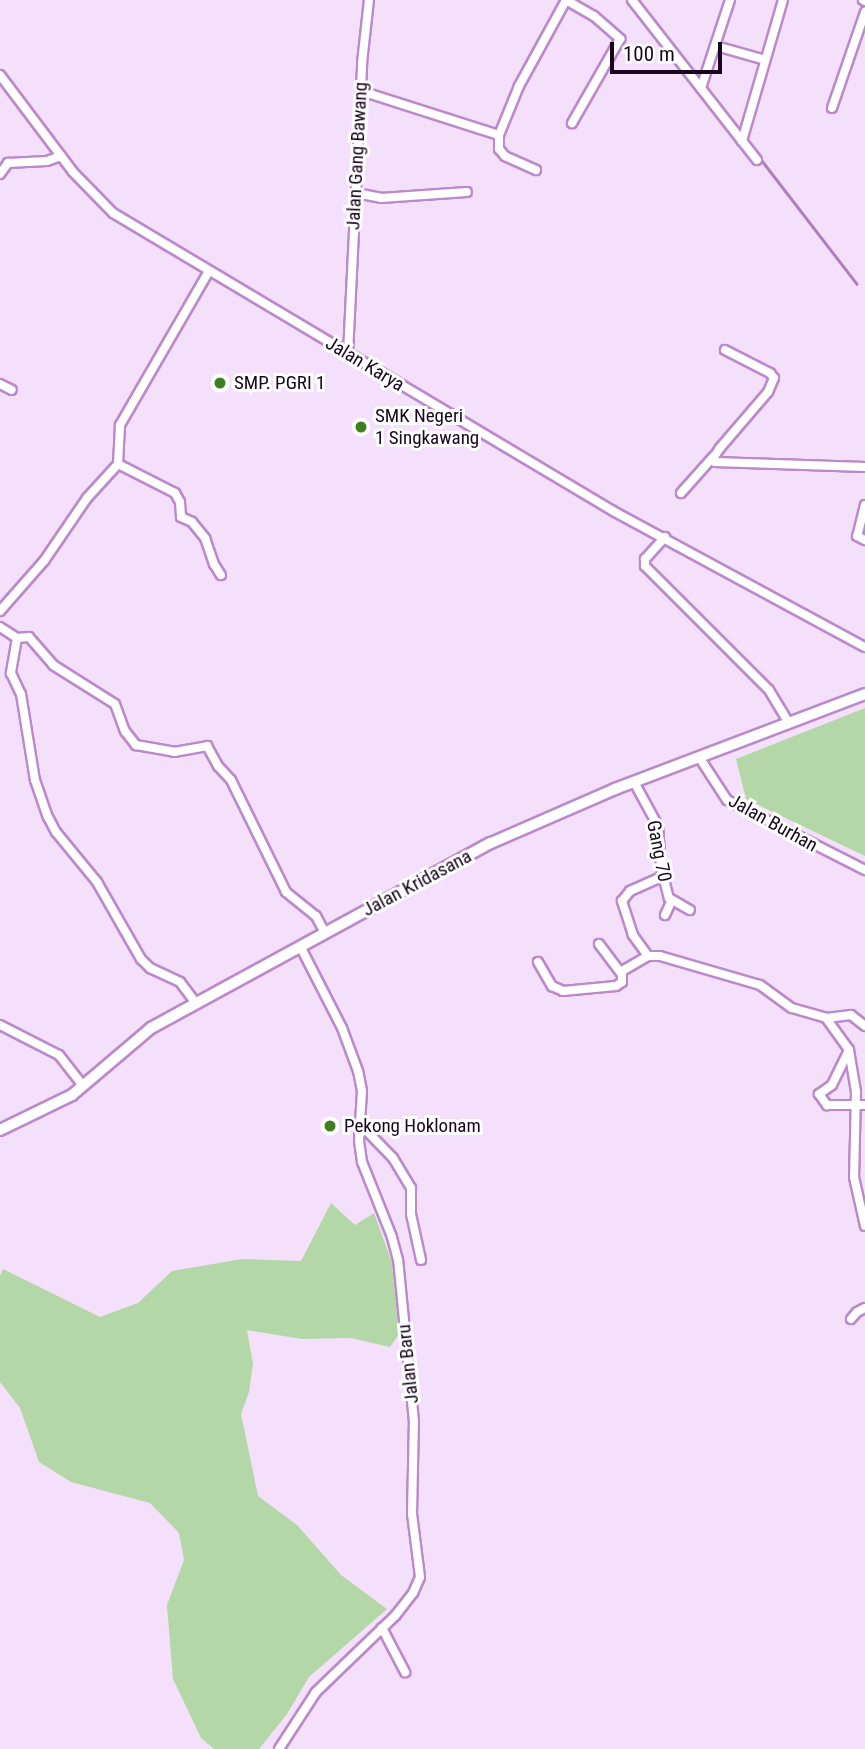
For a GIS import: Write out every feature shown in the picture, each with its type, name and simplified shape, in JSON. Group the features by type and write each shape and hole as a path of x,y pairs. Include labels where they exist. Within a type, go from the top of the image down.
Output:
{"street":[{"name":"Jalan Gang Bawang","path":"348,354 361,91 369,0"},
{"path":"536,170 505,156 499,149 499,135 519,86 566,0 594,16 620,39 572,123"},
{"path":"702,85 730,0"},
{"path":"743,137 783,0"},
{"path":"636,2 743,137 757,160"},
{"path":"832,108 865,12"},
{"path":"716,46 765,60"},
{"name":"Jalan Karya","path":"0,75 61,156 113,213 592,498 865,647"},
{"path":"361,91 499,135"},
{"path":"0,174 8,163 47,161 61,156"},
{"path":"356,192 381,198 467,192"},
{"path":"0,611 44,561 87,498 118,464 120,425 209,271"},
{"path":"681,493 715,456 773,382 770,373 725,350"},
{"path":"0,384 12,390"},
{"path":"715,456 717,462 865,467"},
{"path":"118,464 175,493 180,502 181,516 192,522 205,538 221,575"},
{"path":"865,506 857,536 865,540"},
{"path":"664,537 645,559 645,566 769,690 789,723"},
{"path":"0,627 18,638 29,637 53,665 115,704 125,732 136,745 174,752 205,745 224,772 286,892 316,916 325,933"},
{"path":"18,638 12,673 21,694 34,780 48,817 56,832 97,882 141,959 150,968 180,982 196,1003"},
{"name":"Jalan Kridasana","path":"0,1130 59,1102 83,1086 142,1034 491,843 634,782 865,694"},
{"name":"Jalan Burhan","path":"699,757 727,800 865,870"},
{"name":"Gang 70","path":"634,782 658,825 662,877 671,902 690,910"},
{"path":"648,957 633,935 622,901 630,891 662,877"},
{"path":"665,915 671,902"},
{"path":"538,962 552,986 563,991 611,988 622,982 621,973 599,944"},
{"name":"Jalan Baru","path":"279,1749 316,1692 410,1599 420,1577 412,1514 415,1432 398,1260 392,1237 364,1167 360,1124 362,1091 357,1066 300,946"},
{"path":"621,973 648,957 679,960 760,985 792,1008 826,1018 851,1014 865,1026"},
{"path":"826,1018 849,1050 854,1068 861,1106 854,1177 865,1226"},
{"path":"0,1025 59,1055 83,1086"},
{"path":"849,1050 832,1085 819,1094 827,1105 861,1106"},
{"path":"360,1124 393,1158 411,1188 411,1214 421,1260"},
{"path":"851,1319 855,1313 865,1308"},
{"path":"382,1628 405,1671"}],"green space":[{"path":"865,708 865,856 746,799 736,759"},
{"path":"331,1203 355,1225 374,1213 392,1263 399,1334 390,1347 351,1338 302,1339 247,1330 253,1364 249,1392 241,1414 258,1496 297,1525 341,1575 387,1609 309,1677 287,1714 259,1749 214,1749 201,1738 173,1679 167,1605 184,1560 179,1533 150,1503 71,1482 39,1462 20,1408 0,1382 0,1276 3,1269 100,1317 138,1303 172,1271 242,1259 301,1261"}],"waterway":[{"path":"638,0 682,57"},
{"path":"714,98 733,123"},
{"path":"750,145 857,284"}],"place":[{"name":"SMP. PGRI 1","path":"220,383"},
{"name":"SMK Negeri 1 Singkawang","path":"361,427"},
{"name":"Pekong Hoklonam","path":"330,1126"}]}
